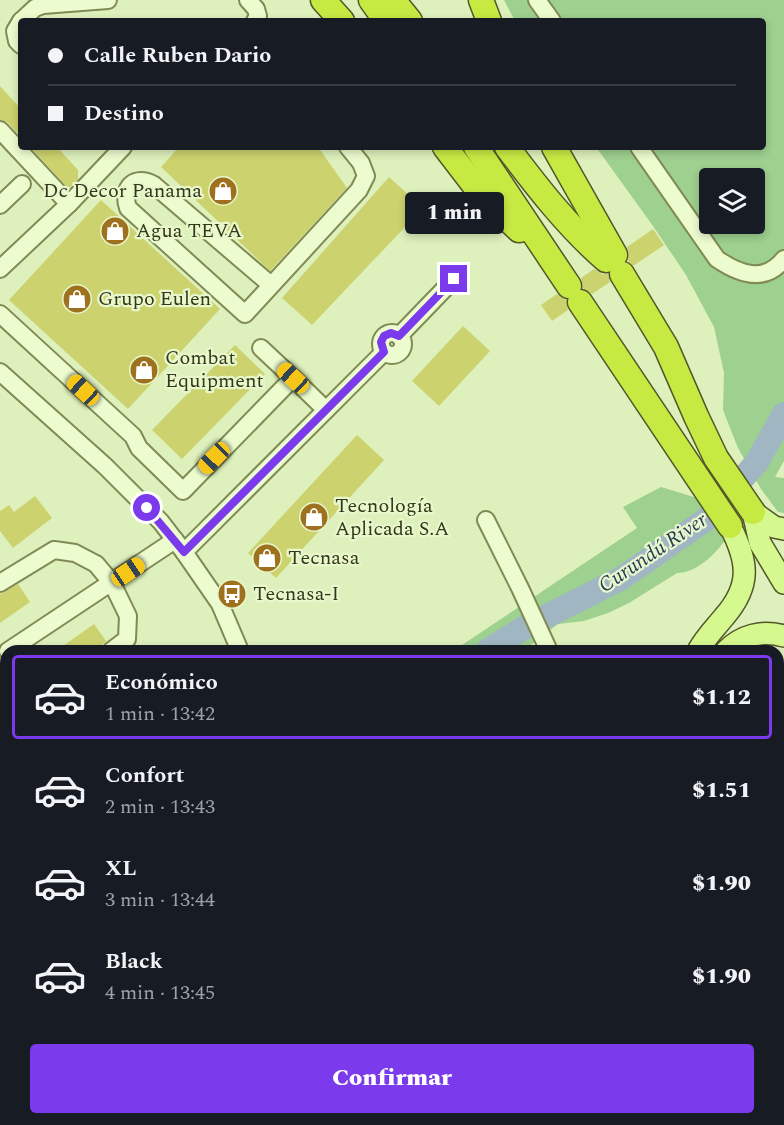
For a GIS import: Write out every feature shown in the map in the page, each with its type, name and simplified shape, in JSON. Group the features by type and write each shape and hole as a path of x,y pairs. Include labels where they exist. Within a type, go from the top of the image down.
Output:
{"highway":[{"path":"323,0 339,18"},
{"path":"371,0 384,18"},
{"path":"393,0 408,18"},
{"path":"481,0 488,18"},
{"path":"447,150 478,190 553,263"},
{"path":"478,150 729,524"},
{"path":"509,150 542,193 587,244 614,263"},
{"path":"556,150 614,263 666,347 716,458 751,510"}],"main road":[{"path":"751,510 774,527 784,530"},
{"path":"751,510 760,543 784,584"},
{"path":"729,524 760,543"},
{"path":"703,645 735,604 743,585 745,571 742,553 729,524"},
{"path":"732,645 753,634 784,636"}],"street":[{"path":"24,18 35,8 43,5 108,0"},
{"path":"248,0 256,9 257,18"},
{"path":"537,0 550,18"},
{"path":"18,26 15,31 18,42"},
{"path":"0,130 18,149"},
{"path":"19,150 69,204"},
{"path":"0,269 69,204 119,150"},
{"path":"271,285 154,184 145,180 136,181 128,189 125,198 128,208 244,314 271,285 359,190 366,176 361,163 350,150"},
{"path":"641,150 717,259 734,270 750,276 766,271 780,264 784,259"},
{"path":"0,205 22,184"},
{"path":"18,645 112,583 180,546 326,410 384,352 381,342 384,336 391,333 399,336 454,279"},
{"path":"0,314 133,436 139,448 183,491 293,378"},
{"path":"261,348 326,410"},
{"path":"0,372 105,466 161,522 220,604 237,645"},
{"path":"486,520 547,645"},
{"path":"0,583 54,550 75,554 96,564 112,583 128,616 126,639 118,645"}],"green space":[{"path":"504,0 784,0 784,461 775,477 784,478 784,513 778,512 761,489 738,448 723,410 724,373 714,327 686,275 598,150 766,150 766,18 513,18"},
{"path":"661,487 697,498 726,539 704,562 691,570 677,573 629,603 608,613 584,621 558,624 531,645 462,645 637,528 623,507"}],"building":[{"path":"0,86 18,106 18,134 7,122 0,120"},
{"path":"33,150 60,150 78,170 78,180 67,187"},
{"path":"176,150 320,150 347,188 270,271 161,167"},
{"path":"389,177 423,208 312,325 282,298"},
{"path":"101,200 220,309 128,409 9,300"},
{"path":"653,229 664,245 633,266 628,261 627,247"},
{"path":"594,269 602,274 608,274 610,282 592,294 583,288 581,278"},
{"path":"557,294 566,300 568,310 552,321 541,305"},
{"path":"463,326 490,351 439,406 412,381"},
{"path":"235,345 265,374 182,459 152,430"},
{"path":"357,435 384,460 276,578 248,553"},
{"path":"35,496 52,518 13,548 0,531 0,511 9,505 14,512"},
{"path":"18,584 30,602 0,623 0,594"},
{"path":"94,624 106,641 102,645 64,645"}],"waterway":[{"name":"Curundú River","path":"497,645 527,626 622,578 708,518 757,462 784,414"}],"place":[{"name":"Dc Decor Panama","path":"223,191"},
{"name":"Agua TEVA","path":"115,231"},
{"name":"Grupo Eulen","path":"77,299"},
{"name":"Combat Equipment","path":"144,370"},
{"name":"Tecnología Aplicada S.A","path":"314,517"},
{"name":"Tecnasa","path":"267,558"},
{"name":"Tecnasa-I","path":"232,594"}],"route":[{"path":"147,508 184,552 384,352 381,346 384,336 391,333 399,336 454,279"}]}
